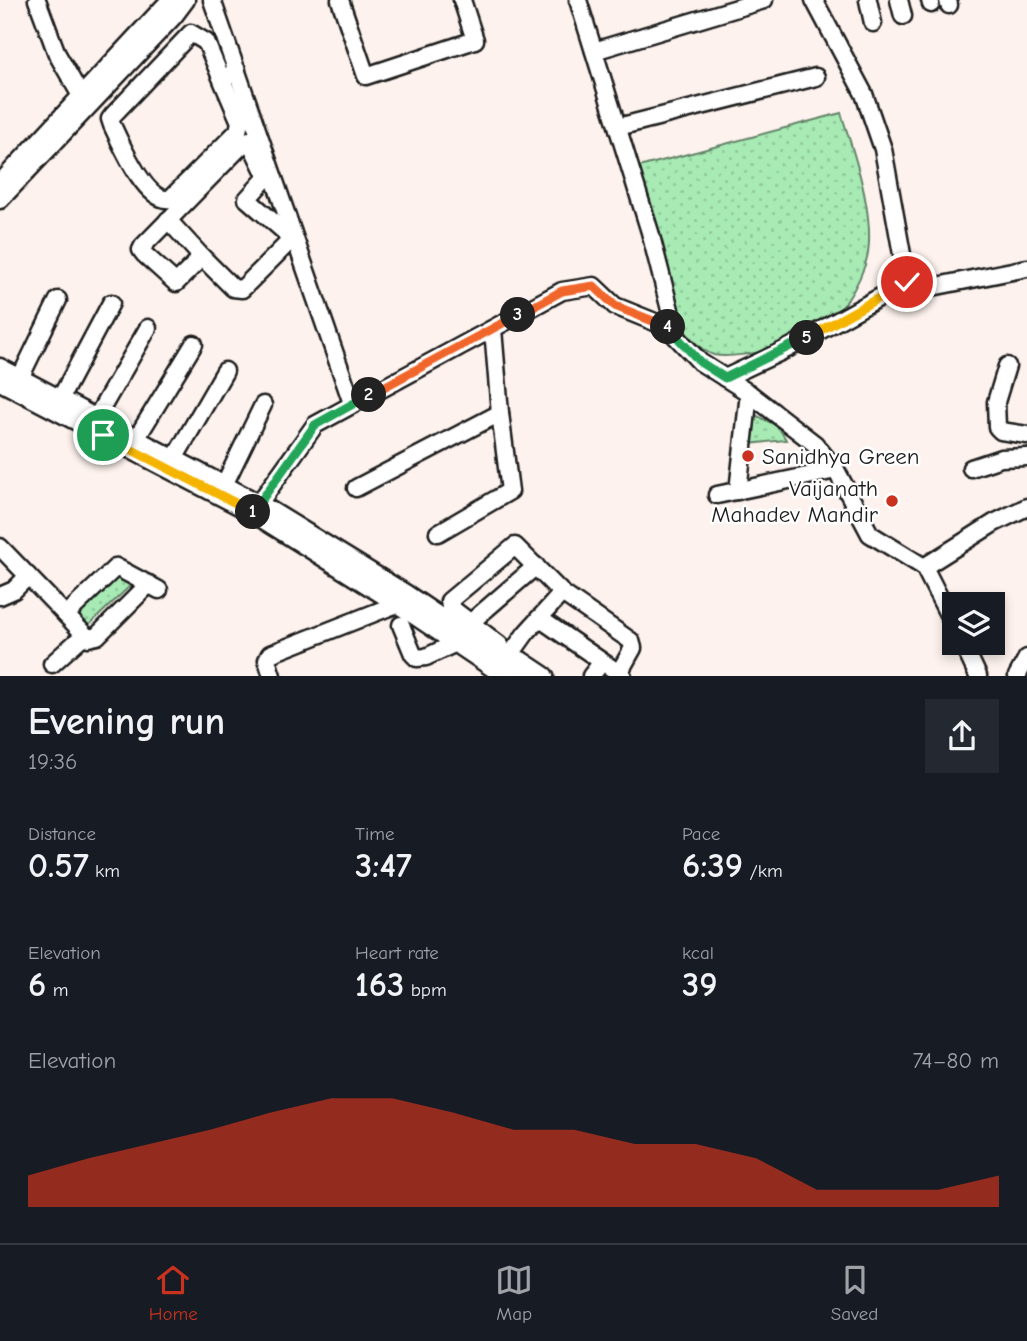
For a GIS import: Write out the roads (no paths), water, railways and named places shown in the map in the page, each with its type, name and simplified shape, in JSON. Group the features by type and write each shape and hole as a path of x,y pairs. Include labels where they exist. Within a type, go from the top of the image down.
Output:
{"street":[{"path":"37,0 57,54 88,97 113,115"},
{"path":"0,200 170,0"},
{"path":"0,183 174,16 187,0"},
{"path":"212,0 270,174 284,206 352,404"},
{"path":"340,0 366,76 475,40 462,0"},
{"path":"594,51 764,0"},
{"path":"814,0 864,94 883,149 907,282"},
{"path":"868,0 873,23"},
{"path":"584,1 594,51 663,277 672,332"},
{"path":"191,33 206,42 222,80 240,122 238,131 166,201 148,189 110,119 191,33"},
{"path":"222,80 237,71"},
{"path":"618,127 816,77"},
{"path":"202,257 176,283 141,250 246,141 249,140 270,174"},
{"path":"168,220 233,288 242,289 287,244 285,232 247,199 270,174"},
{"path":"271,220 284,206"},
{"path":"725,378 787,349 907,282 932,286 1027,268"},
{"path":"256,508 315,425 562,291 594,286 615,306 672,332 700,362 749,393 815,444 836,470 870,534 924,567 942,602"},
{"path":"20,378 58,300"},
{"path":"60,399 111,303"},
{"path":"96,418 148,328"},
{"path":"438,533 510,491 493,329"},
{"path":"136,439 194,344"},
{"path":"1007,366 996,402 997,427 1001,431 1027,435"},
{"path":"0,367 224,485 456,643 545,676"},
{"path":"174,459 225,371"},
{"path":"0,382 256,508 407,594 528,676"},
{"path":"738,491 749,393"},
{"path":"224,485 263,405"},
{"path":"356,488 500,413"},
{"path":"971,468 1001,458 1027,457"},
{"path":"717,495 836,470"},
{"path":"924,567 994,523 1027,507"},
{"path":"0,547 84,635 91,639 154,587 116,567 66,615"},
{"path":"507,663 470,622 450,607 450,599 513,547 517,547 562,593 631,641 633,648 621,675 539,618"},
{"path":"470,622 536,566"},
{"path":"0,596 13,590 28,576"},
{"path":"507,663 539,618 562,593"},
{"path":"272,676 267,660 270,654 397,604"},
{"path":"401,625 413,654 417,657 425,657 456,643"},
{"path":"52,664 84,635"},
{"path":"968,655 978,676"},
{"path":"1017,676 1027,658"},
{"path":"591,676 602,662"}],"place":[{"name":"Sanidhya Green","path":"748,456"},
{"name":"Vaijanath Mahadev Mandir","path":"892,501"}]}
